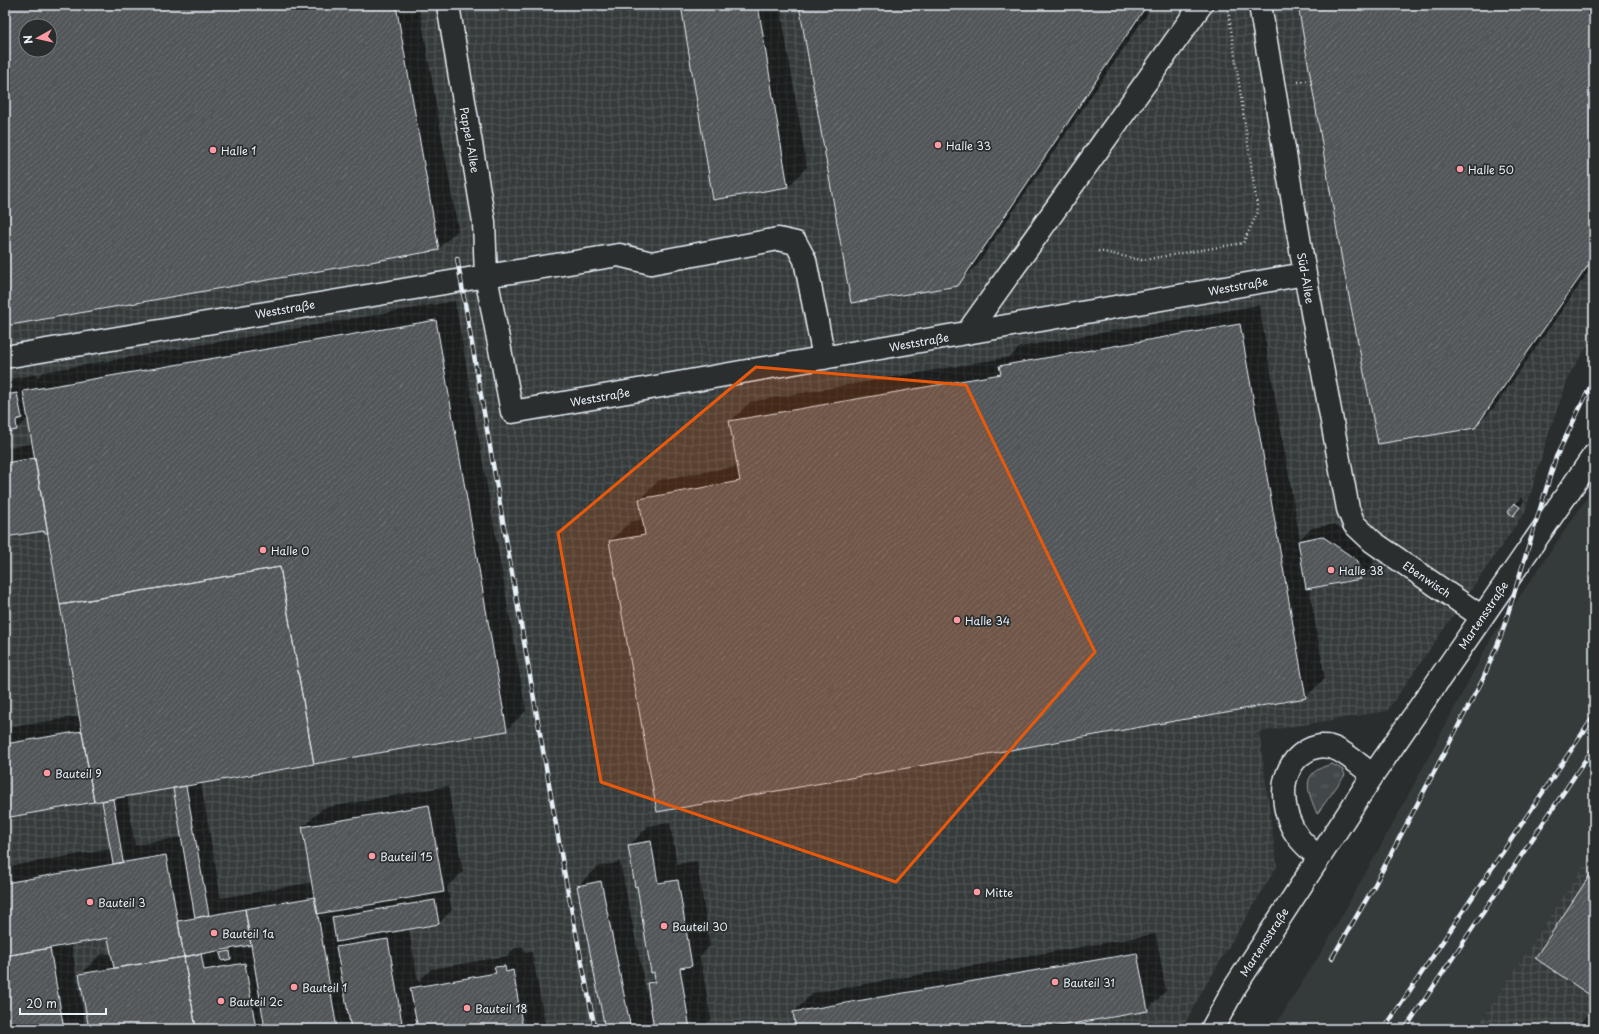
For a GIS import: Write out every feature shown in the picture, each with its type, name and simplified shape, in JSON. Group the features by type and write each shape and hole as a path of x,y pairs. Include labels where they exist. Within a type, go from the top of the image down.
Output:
{"street":[{"name":"Pappel-Allee","path":"448,5 484,222 486,276"},
{"path":"967,333 1201,5"},
{"name":"Süd-Allee","path":"1260,5 1305,274 1348,509 1354,524 1373,542"},
{"path":"486,276 619,255 651,263 778,239 796,243 805,260 824,358"},
{"name":"Weststraße","path":"5,356 486,276 512,412 1305,274"},
{"name":"Martensstraße","path":"1212,1029 1235,987 1373,775 1594,455"},
{"name":"Ebenwisch","path":"1373,542 1482,617"},
{"path":"1319,858 1297,838 1288,819 1284,793 1287,775 1299,754 1318,746 1337,749 1373,775"}],"path":[{"path":"1098,251 1142,260 1243,243 1258,212 1227,5"}],"highlighted area":[{"path":"756,367 966,385 1095,652 896,882 601,782 558,533"}],"shaded area":[{"path":"5,5 1594,5 1594,337 1571,371 1551,426 1525,512 1387,711 1259,732 1277,866 1200,995 1182,1029 5,1029"},
{"path":"1594,488 1594,850 1476,1029 1273,1029 1325,946 1395,820 1492,637"},
{"path":"1594,850 1594,1029 1476,1029"}],"green space":[{"path":"1332,764 1343,770 1345,775 1317,814 1310,797 1308,783 1314,772"}],"building":[{"name":"Halle 1","path":"5,5 396,5 439,250 5,326"},
{"path":"681,5 758,5 788,187 713,200"},
{"name":"Halle 33","path":"799,5 1147,5 958,286 851,303"},
{"name":"Halle 50","path":"1298,5 1594,5 1594,257 1475,428 1378,444 1343,266"},
{"name":"Halle 0","path":"436,320 507,731 314,764 280,567 60,605 23,391"},
{"name":"Halle 34","path":"1240,324 1306,698 657,812 609,541 645,535 639,499 740,481 729,421 1001,374 999,366"},
{"path":"17,393 22,418 16,420 17,430 5,432 5,395"},
{"path":"35,458 48,533 44,533 44,531 5,537 5,463"},
{"path":"1514,503 1520,507 1513,516 1507,512"},
{"name":"Halle 38","path":"1322,536 1358,561 1361,579 1306,589 1298,541"},
{"path":"280,567 314,764 94,802 60,605"},
{"name":"Bauteil 9","path":"82,731 94,802 5,818 5,744"},
{"path":"186,786 209,915 195,918 173,788"},
{"path":"113,799 123,862 113,864 102,801"},
{"name":"Bauteil 15","path":"429,805 444,892 317,914 302,827"},
{"name":"Bauteil 30","path":"651,841 658,883 678,880 692,966 680,968 690,1029 654,1029 647,983 655,982 654,972 651,973 637,886 635,887 628,845"},
{"name":"Bauteil 3","path":"166,855 184,957 114,968 108,938 5,956 5,883"},
{"path":"1594,869 1594,998 1535,958"},
{"path":"601,881 631,1029 605,1029 577,886"},
{"name":"Bauteil 1","path":"315,897 337,1029 265,1029 245,909"},
{"path":"435,900 439,924 336,942 332,917"},
{"name":"Bauteil 1a","path":"245,909 251,945 184,957 178,921"},
{"path":"388,939 403,1029 351,1029 336,947"},
{"path":"50,948 64,1029 5,1029 5,956"},
{"path":"230,951 231,959 222,961 220,953"},
{"name":"Bauteil 2c","path":"201,953 204,970 245,963 256,1029 196,1029 184,957"},
{"name":"Bauteil 31","path":"1137,953 1148,1011 1042,1029 796,1029 793,1012"},
{"path":"184,957 196,1029 89,1029 79,974"},
{"name":"Bauteil 18","path":"505,966 506,972 513,970 523,1029 418,1029 410,988 496,973 494,967"}],"railway":[{"path":"457,258 566,882 595,1029"},
{"path":"1332,958 1372,890 1483,679 1501,636 1556,457 1594,379"},
{"path":"1384,1029 1594,716"},
{"path":"1405,1029 1594,747"}],"place":[{"name":"Halle 33","path":"938,145"},
{"name":"Halle 1","path":"213,150"},
{"name":"Halle 50","path":"1460,169"},
{"name":"Halle 0","path":"263,550"},
{"name":"Halle 38","path":"1331,570"},
{"name":"Halle 34","path":"957,620"},
{"name":"Bauteil 9","path":"47,773"},
{"name":"Bauteil 15","path":"372,856"},
{"name":"Mitte","path":"977,892"},
{"name":"Bauteil 3","path":"90,902"},
{"name":"Bauteil 30","path":"664,926"},
{"name":"Bauteil 1a","path":"214,933"},
{"name":"Bauteil 31","path":"1055,982"},
{"name":"Bauteil 1","path":"294,987"},
{"name":"Bauteil 2c","path":"221,1001"},
{"name":"Bauteil 18","path":"467,1008"}]}
